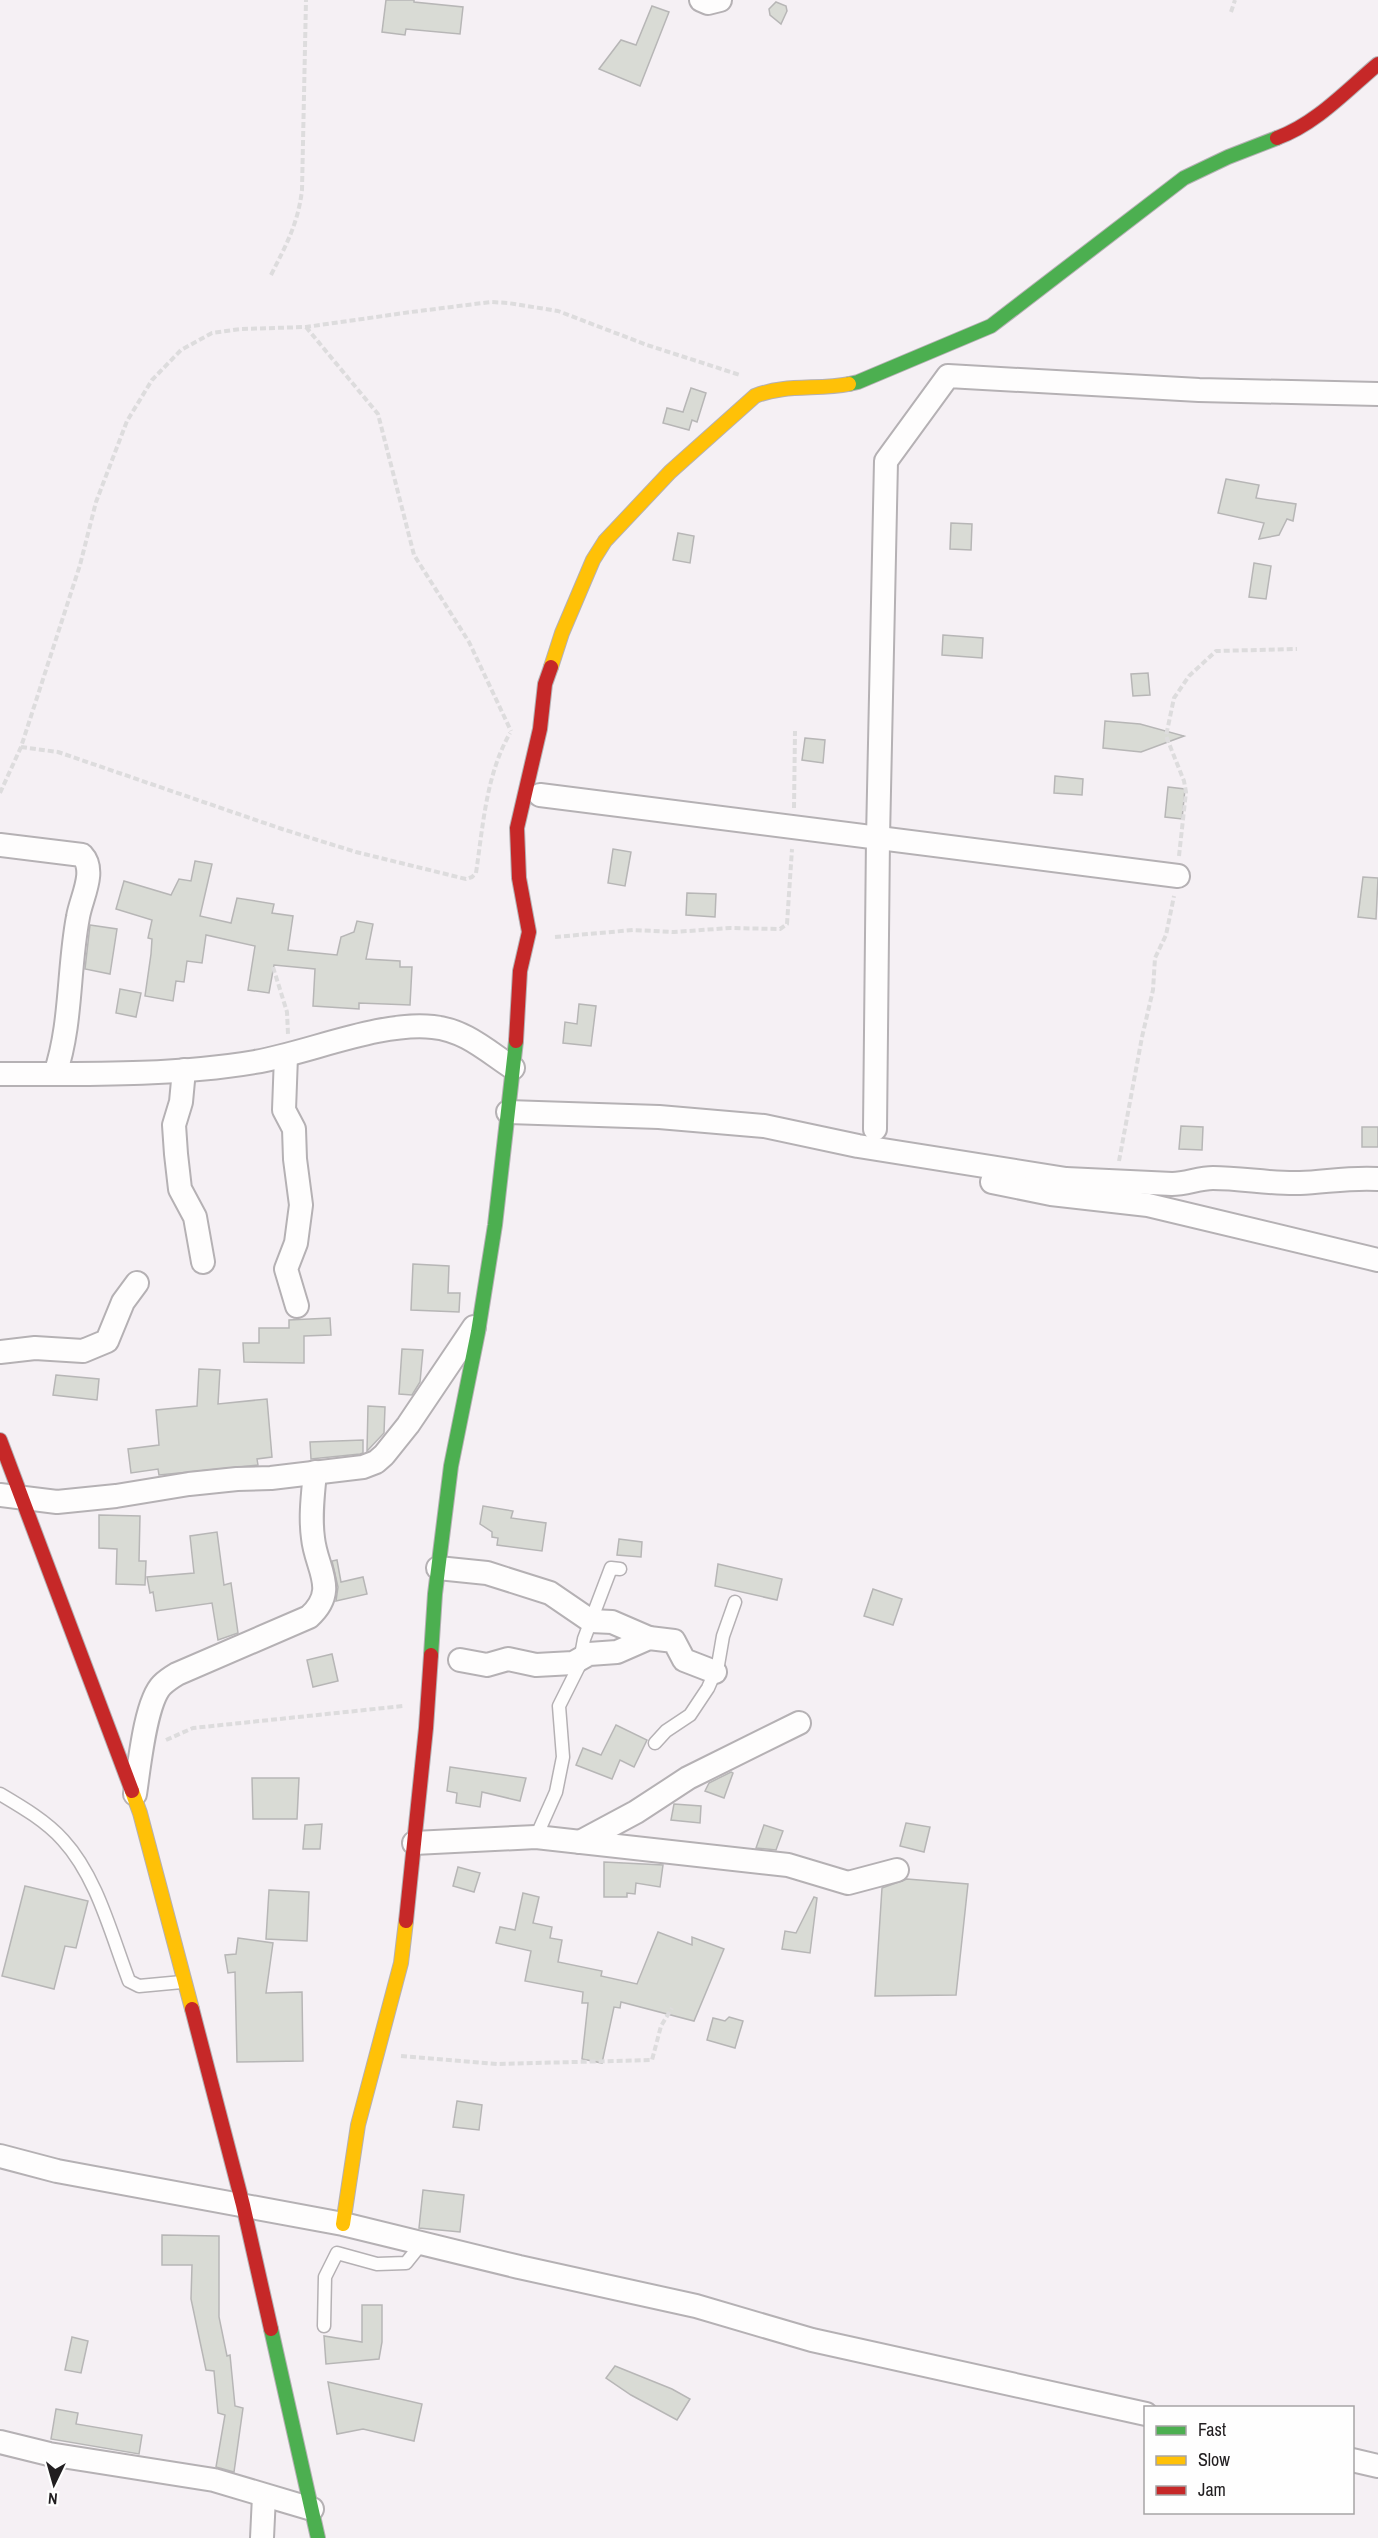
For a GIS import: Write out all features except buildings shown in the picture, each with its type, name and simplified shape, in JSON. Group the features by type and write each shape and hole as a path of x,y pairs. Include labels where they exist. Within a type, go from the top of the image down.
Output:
{"street":[{"path":"701,0 708,3 720,0"},
{"path":"344,2224 358,2125 401,1963 428,1703 438,1568 452,1466 481,1317 508,1112 519,1015 520,971 529,927 519,878 518,828 524,792 540,729 546,684 562,633 593,560 604,541 640,501 755,396 770,390 826,388 858,382 991,326 1184,178 1228,157 1293,132 1319,114 1378,64"},
{"path":"876,1129 878,838 886,461 948,376 1199,390 1378,394"},
{"path":"540,795 1178,876"},
{"path":"0,845 82,855 87,860 88,869 70,967 65,1031 55,1074"},
{"path":"0,1074 184,1070 252,1063 381,1031 412,1026 432,1026 459,1032 513,1068"},
{"path":"287,1056 284,1110 294,1129 301,1206 296,1244 286,1269 297,1306"},
{"path":"184,1070 181,1101 174,1125 176,1154 180,1189 195,1217 203,1262"},
{"path":"508,1112 659,1117 764,1126 858,1146 1066,1179 1185,1184 1209,1178 1256,1183 1300,1183 1351,1178 1378,1179"},
{"path":"858,1146 940,1170 1051,1194 1149,1205 1378,1260"},
{"path":"0,1352 46,1347 83,1351 107,1341 123,1302 137,1283"},
{"path":"11,1497 57,1502 116,1496 189,1484 237,1479 271,1479 363,1467 376,1462 384,1455 408,1425 481,1317"},
{"path":"0,1440 11,1497 134,1799 243,2205 318,2538"},
{"path":"134,1799 149,1714 154,1697 161,1685 177,1674 309,1617 318,1608 323,1596 324,1582 313,1541 315,1472"},
{"path":"438,1568 487,1574 550,1593 591,1621 612,1622 650,1638 674,1641 684,1660 715,1672"},
{"path":"460,1660 487,1665 508,1659 536,1665 573,1663 589,1654 617,1652 650,1638"},
{"path":"580,1842 636,1812 688,1778 799,1723"},
{"path":"414,1843 536,1837 788,1864 848,1883 897,1870"},
{"path":"0,2156 57,2171 344,2224 696,2306 812,2340 1144,2414"},
{"path":"0,2442 49,2454 214,2480 312,2509"},
{"path":"1354,2460 1378,2466"},
{"path":"262,2538 264,2496"}],"lane":[{"path":"536,1837 556,1792 563,1757 559,1706 579,1666 584,1639 611,1568 620,1569"},
{"path":"655,1743 666,1731 690,1715 715,1672 723,1636 735,1602"},
{"path":"0,1794 41,1821 63,1840 85,1871 129,1981 139,1986 183,1982"},
{"path":"324,2326 325,2277 337,2253 377,2264 406,2263 422,2243"}],"path":[{"path":"271,275 299,215 302,190 306,0"},
{"path":"1231,12 1235,0"},
{"path":"0,793 21,747 80,565 99,494 127,421 152,380 181,350 212,333 241,329 306,327 491,302 524,304 558,311 647,345 744,376"},
{"path":"306,327 378,414 414,555 469,642 511,731"},
{"path":"528,940 633,930 674,932 786,927 793,827 795,731"},
{"path":"21,747 58,752 356,852 466,879"},
{"path":"273,966 286,1012 287,1056"},
{"path":"141,1757 170,1737 193,1728 428,1703"},
{"path":"376,2054 496,2064 651,2060 656,2050 661,2026 672,2008"}],"traffic: fast":[{"path":"849,384 991,326 1184,178 1228,157 1277,138"},
{"path":"431,1655 435,1594 451,1466 478,1332 495,1225 516,1041"},
{"path":"271,2329 318,2538"}],"traffic: slow":[{"path":"551,667 562,633 593,560 605,541 670,472 755,396 778,390 849,384"},
{"path":"132,1791 140,1813 192,2009"},
{"path":"343,2224 358,2125 401,1963 406,1921"}],"traffic: jam":[{"path":"1277,138 1318,115 1378,64"},
{"path":"516,1041 520,971 529,932 519,878 517,828 540,729 545,684 551,667"},
{"path":"0,1440 132,1791"},
{"path":"406,1921 426,1728 431,1655"},
{"path":"192,2009 243,2205 271,2329"}]}
